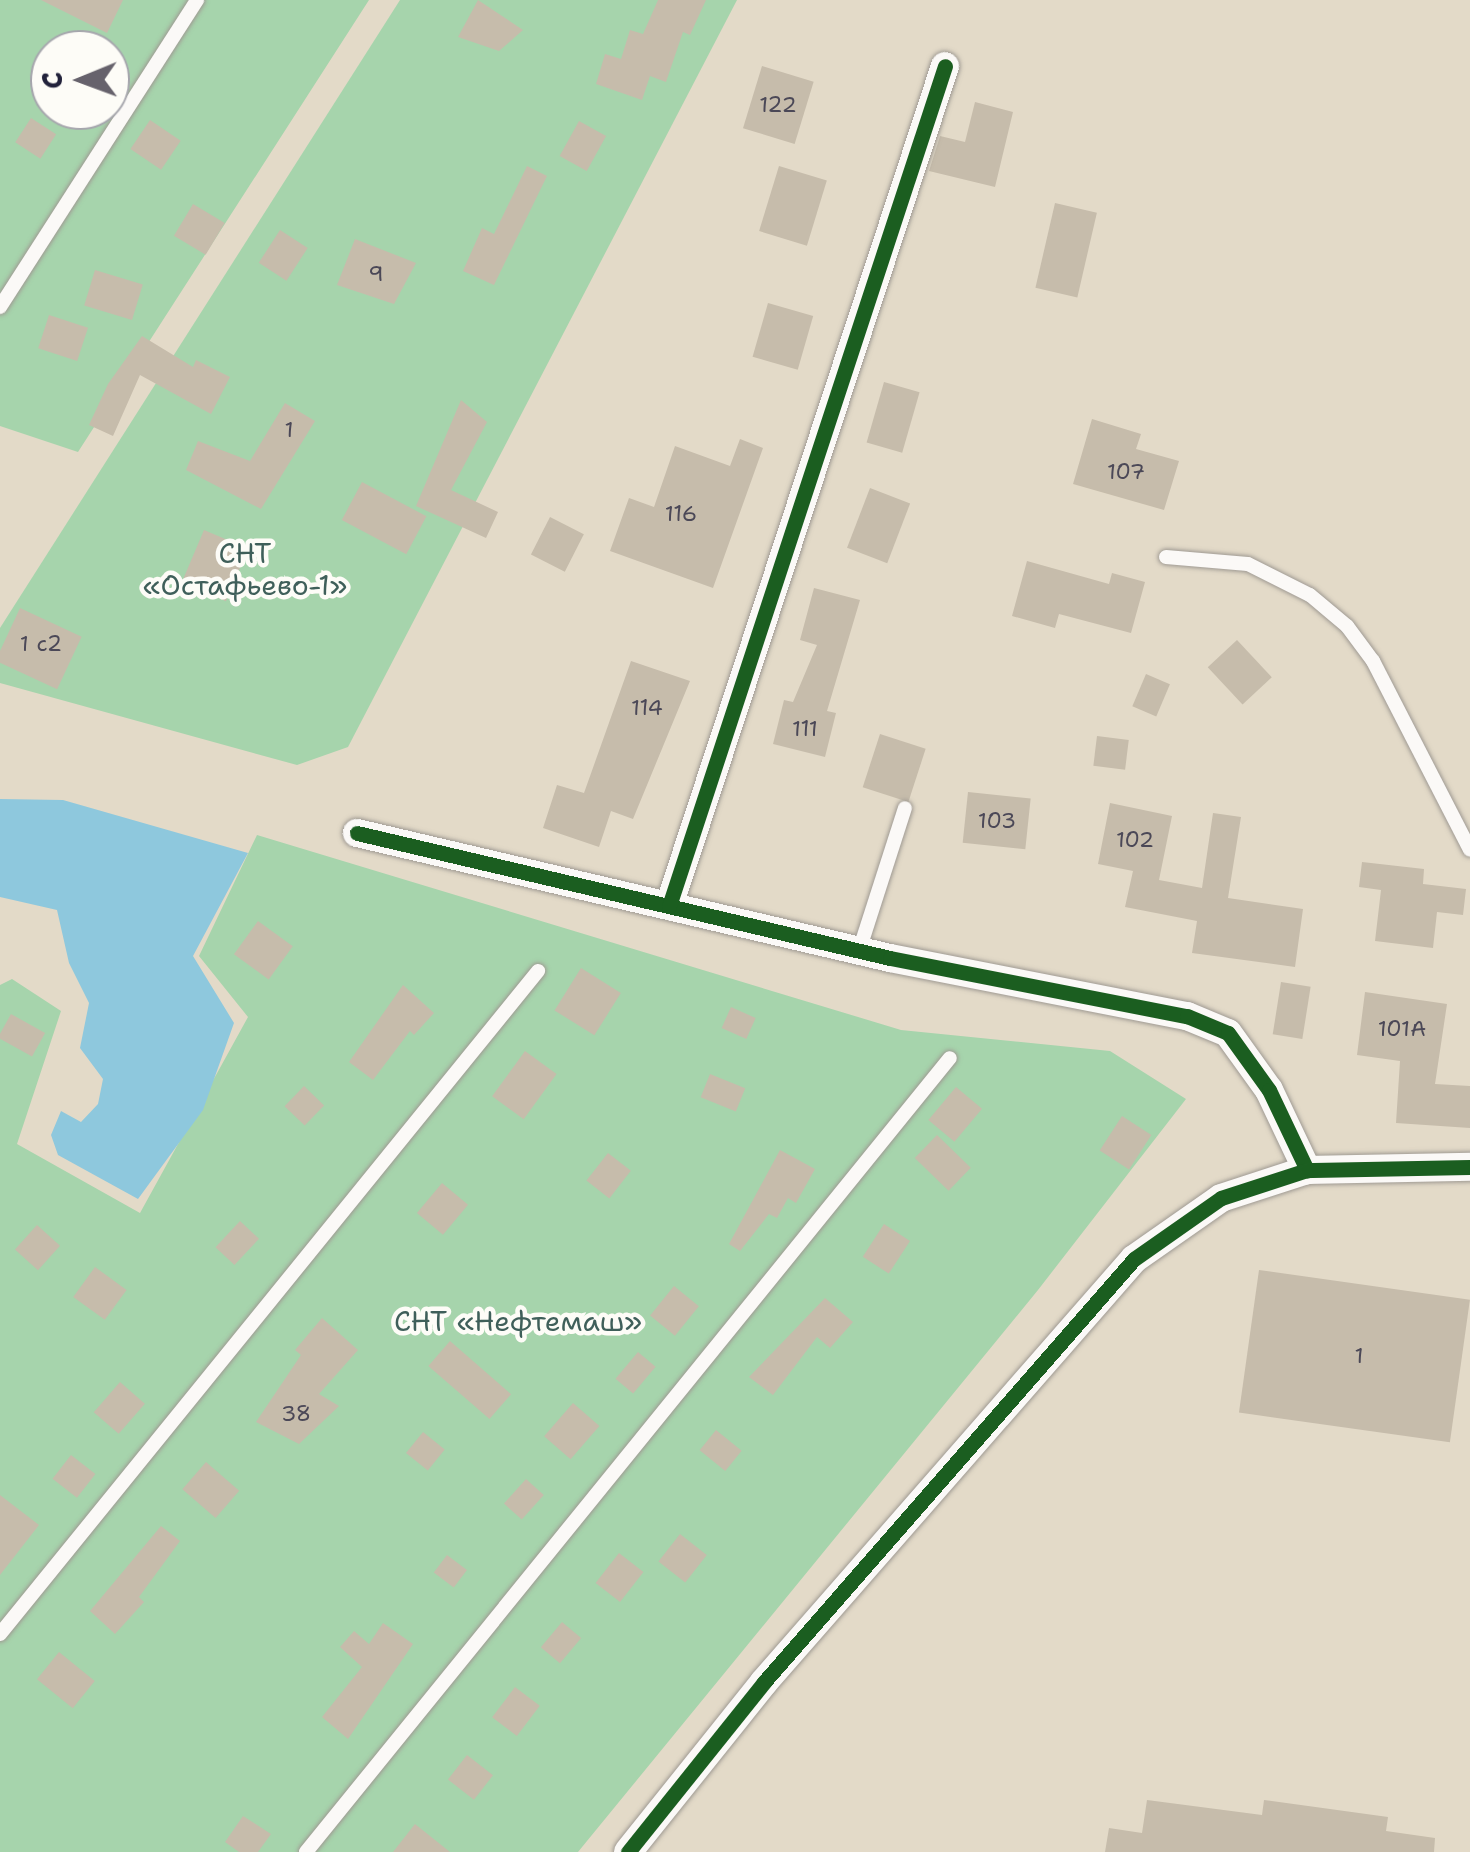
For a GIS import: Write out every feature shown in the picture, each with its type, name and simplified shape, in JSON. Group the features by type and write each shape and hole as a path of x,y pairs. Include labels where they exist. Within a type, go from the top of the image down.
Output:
{"street":[{"path":"669,906 945,66"},
{"path":"357,833 859,951 1187,1016 1228,1033 1270,1090 1308,1170"},
{"path":"628,1852 764,1682 1105,1288 1205,1208 1249,1186 1308,1170 1470,1167"}],"lane":[{"path":"0,307 197,0"},
{"path":"1166,557 1248,564 1310,595 1347,626 1373,661 1470,850"},
{"path":"859,951 905,808"},
{"path":"0,1634 538,971"},
{"path":"306,1852 950,1058"}],"green space":[{"path":"0,0 369,0 78,452 0,426"},
{"name":"СНТ «Остафьево-1»","path":"400,0 737,0 348,747 297,765 0,683 0,628"},
{"name":"СНТ «Нефтемаш»","path":"257,835 901,1030 1110,1051 1186,1099 1038,1290 578,1852 0,1852 0,985 12,979 61,1011 17,1144 140,1213 248,1017 199,956"}],"water":[{"path":"0,799 63,800 248,853 193,956 234,1023 203,1110 138,1199 58,1155 51,1135 61,1111 81,1122 98,1104 103,1079 80,1048 89,1003 69,963 57,910 0,897"}],"building":[{"path":"41,0 123,0 108,30 101,30"},
{"path":"478,0 523,30 499,51 458,37"},
{"path":"658,0 706,0 690,35 683,32 666,82 650,76 642,100 596,84 605,54 621,59 630,30 643,34"},
{"path":"762,66 814,82 795,144 743,128"},
{"path":"975,102 1013,112 995,187 929,171 940,136 965,142"},
{"path":"30,120 30,130 49,130 56,134 40,159 15,142"},
{"path":"150,120 181,141 161,170 130,149"},
{"path":"579,121 606,136 587,171 560,156"},
{"path":"527,166 547,176 494,285 463,271 482,228 494,234"},
{"path":"779,166 827,181 807,246 759,231"},
{"path":"1055,203 1097,213 1077,297 1035,288"},
{"path":"193,204 225,223 206,255 174,236"},
{"path":"280,230 308,248 286,281 259,263"},
{"path":"355,239 416,263 394,304 337,285"},
{"path":"95,270 143,285 132,320 84,305"},
{"path":"768,303 813,316 798,370 753,357"},
{"path":"49,315 88,328 77,361 38,348"},
{"path":"142,336 193,367 196,360 230,377 211,414 140,375 113,436 89,425 108,384"},
{"path":"884,382 920,392 902,453 867,443"},
{"path":"461,400 487,422 451,490 498,512 486,538 416,506"},
{"path":"285,403 315,421 261,509 186,470 198,441 250,461"},
{"path":"1092,419 1141,434 1136,449 1179,461 1164,510 1073,484"},
{"path":"740,439 763,448 713,588 610,551 629,498 654,507 675,446 730,466"},
{"path":"362,482 426,516 406,554 342,520"},
{"path":"870,488 910,503 887,563 847,548"},
{"path":"550,517 584,534 565,572 531,554"},
{"path":"204,530 248,549 226,601 182,582"},
{"path":"1027,561 1109,584 1112,573 1145,582 1131,633 1059,614 1055,628 1012,616"},
{"path":"814,588 860,600 827,711 836,713 825,757 773,744 784,700 793,702 817,645 800,640"},
{"path":"20,608 82,637 57,689 0,663 0,651"},
{"path":"1237,640 1272,677 1243,705 1208,667"},
{"path":"631,661 690,681 633,819 611,811 599,847 543,828 557,785 584,793"},
{"path":"1146,674 1170,684 1156,716 1132,706"},
{"path":"880,734 926,749 908,802 863,787"},
{"path":"1097,736 1129,740 1125,770 1093,766"},
{"path":"968,792 1031,799 1025,849 963,843"},
{"path":"1110,803 1172,816 1159,880 1202,888 1213,813 1241,817 1228,898 1303,909 1295,967 1192,953 1197,921 1125,907 1133,871 1098,864"},
{"path":"1362,862 1424,869 1423,884 1466,889 1463,915 1437,912 1433,948 1375,941 1381,890 1359,887"},
{"path":"258,921 293,946 269,979 234,954"},
{"path":"581,968 621,993 594,1035 555,1010"},
{"path":"1281,982 1311,987 1302,1039 1273,1034"},
{"path":"403,985 434,1013 414,1035 410,1031 373,1080 349,1062"},
{"path":"1365,992 1447,1004 1435,1084 1470,1086 1470,1128 1396,1123 1400,1061 1357,1055"},
{"path":"731,1007 756,1018 746,1039 722,1028"},
{"path":"11,1014 45,1033 32,1057 0,1039"},
{"path":"525,1051 557,1074 524,1119 492,1096"},
{"path":"710,1074 745,1088 736,1111 701,1097"},
{"path":"304,1086 324,1105 305,1126 285,1106"},
{"path":"956,1087 982,1109 954,1142 928,1120"},
{"path":"1122,1116 1151,1135 1129,1169 1100,1150"},
{"path":"937,1135 971,1168 949,1191 915,1158"},
{"path":"780,1150 815,1169 796,1203 788,1198 777,1218 769,1214 740,1251 729,1244"},
{"path":"608,1153 631,1171 609,1198 586,1181"},
{"path":"442,1183 468,1205 443,1235 417,1213"},
{"path":"240,1221 259,1239 234,1265 215,1247"},
{"path":"884,1224 910,1241 889,1274 863,1257"},
{"path":"37,1225 60,1246 38,1270 15,1250"},
{"path":"95,1267 127,1290 105,1320 73,1297"},
{"path":"1259,1270 1470,1300 1450,1442 1239,1413"},
{"path":"674,1286 699,1306 675,1336 650,1316"},
{"path":"825,1298 853,1322 830,1348 817,1337 773,1395 749,1377"},
{"path":"322,1318 358,1350 319,1394 339,1406 299,1444 256,1422 301,1355 295,1350"},
{"path":"450,1341 511,1394 489,1419 428,1366"},
{"path":"638,1352 656,1367 633,1394 616,1379"},
{"path":"120,1382 145,1404 119,1434 94,1412"},
{"path":"573,1403 599,1426 571,1459 544,1436"},
{"path":"716,1430 742,1451 725,1471 700,1450"},
{"path":"423,1432 445,1450 428,1471 406,1453"},
{"path":"71,1455 95,1474 77,1498 53,1479"},
{"path":"206,1462 239,1491 216,1518 182,1489"},
{"path":"526,1479 544,1495 522,1520 504,1504"},
{"path":"0,1495 39,1525 0,1575"},
{"path":"161,1526 180,1541 139,1597 144,1602 115,1634 90,1611"},
{"path":"680,1534 707,1555 685,1583 658,1562"},
{"path":"619,1553 643,1572 620,1602 596,1583"},
{"path":"447,1555 467,1570 454,1588 434,1573"},
{"path":"562,1622 581,1638 560,1663 541,1647"},
{"path":"383,1623 413,1644 348,1739 322,1717 362,1667 340,1647 354,1631 369,1644"},
{"path":"59,1652 95,1681 73,1708 37,1679"},
{"path":"515,1687 540,1706 517,1736 492,1717"},
{"path":"467,1755 493,1775 474,1800 448,1779"},
{"path":"1147,1800 1262,1815 1264,1800 1388,1817 1386,1831 1435,1838 1434,1852 1105,1852 1109,1828 1142,1833"},
{"path":"243,1816 271,1834 258,1852 239,1852 225,1842"},
{"path":"415,1824 450,1852 393,1852"}],"cycle path":[{"path":"669,906 945,66"},
{"path":"357,833 890,958 1187,1016 1228,1033 1269,1090 1307,1170"},
{"path":"628,1852 764,1682 1134,1259 1221,1198 1307,1170 1470,1167"}]}
